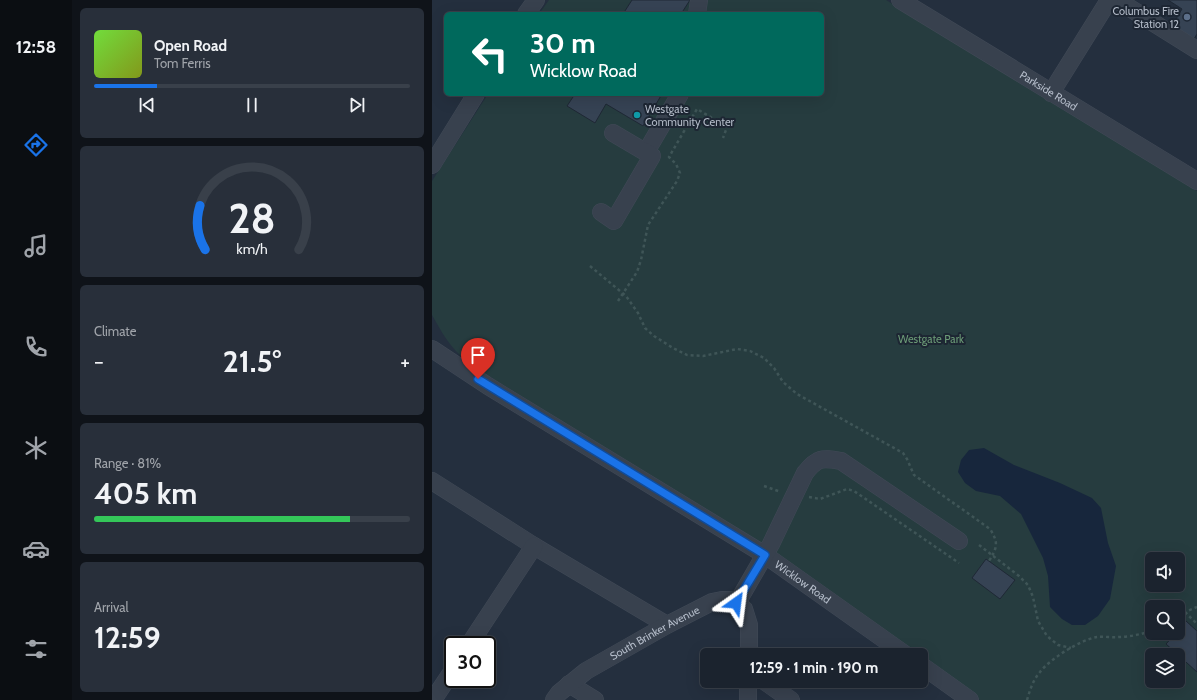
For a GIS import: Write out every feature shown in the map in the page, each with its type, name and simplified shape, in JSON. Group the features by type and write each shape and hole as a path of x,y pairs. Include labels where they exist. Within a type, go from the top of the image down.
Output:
{"street":[{"path":"527,12 536,0"},
{"path":"697,12 699,0"},
{"name":"Parkside Road","path":"900,0 1197,181"},
{"path":"1052,93 1109,0"},
{"path":"1117,0 1197,50"},
{"path":"432,165 475,96"},
{"path":"646,152 679,96"},
{"path":"601,212 614,221 652,156 613,133"},
{"name":"Wicklow Road","path":"432,349 495,390 765,555 896,648"},
{"path":"749,648 748,618 744,609 736,603 765,555 795,495 804,473 813,463 825,458 841,461 959,541"},
{"path":"432,481 534,546 666,625"},
{"path":"475,636 534,546"},
{"name":"South Brinker Avenue","path":"554,700 559,693 586,671 666,625 712,602 726,600 736,603"},
{"path":"928,670 970,700"},
{"path":"433,700 444,684"},
{"path":"569,684 595,700"},
{"path":"748,688 748,700"},
{"path":"774,688 790,700"}],"path":[{"path":"618,301 637,272 648,225 677,181 680,173 676,164 670,157 697,109 727,128 723,138"},
{"path":"590,266 626,296 638,313 645,328 654,336 673,348 687,355 703,356 737,349 750,351 764,358 774,368 783,382 796,394 903,453 914,475 990,529 996,538 996,548 989,561"},
{"path":"764,486 786,493 820,499 847,489 854,491 959,563"},
{"path":"979,545 1019,576 1028,586 1033,597 1038,621 1047,636 1058,645 1071,648"},
{"path":"1197,607 1185,612 1197,624"},
{"path":"1027,700 1032,684 1039,672 1049,662 1071,648 1097,637 1118,637 1145,633"}],"green space":[{"name":"Westgate Park","path":"549,0 886,0 1197,191 1197,700 980,700 928,663 928,648 907,648 782,560 470,364 455,350 445,337 432,315 432,181 487,96 824,96 824,12 540,12"}],"water":[{"path":"984,448 1014,465 1060,483 1092,498 1101,508 1108,543 1116,566 1110,599 1098,616 1085,625 1072,625 1062,619 1050,607 1048,576 1043,558 1021,514 1000,496 976,491 965,483 958,472 961,460 969,450"}],"building":[{"path":"632,0 690,0 682,12 624,12"},
{"name":"Columbus Fire Station 12","path":"1168,0 1197,0 1197,34 1194,39 1172,26 1182,9"},
{"name":"Westgate Community Center","path":"574,96 661,96 643,126 606,104 595,123 567,106"},
{"path":"986,559 1015,580 1000,599 972,578"},
{"path":"1186,621 1197,631 1197,672 1185,661 1185,648 1170,648 1166,644 1170,640 1185,640"}],"place":[{"name":"Columbus Fire Station 12","path":"1187,17"},
{"name":"Westgate Community Center","path":"637,115"}],"route":[{"path":"478,379 765,555 736,603"}]}
